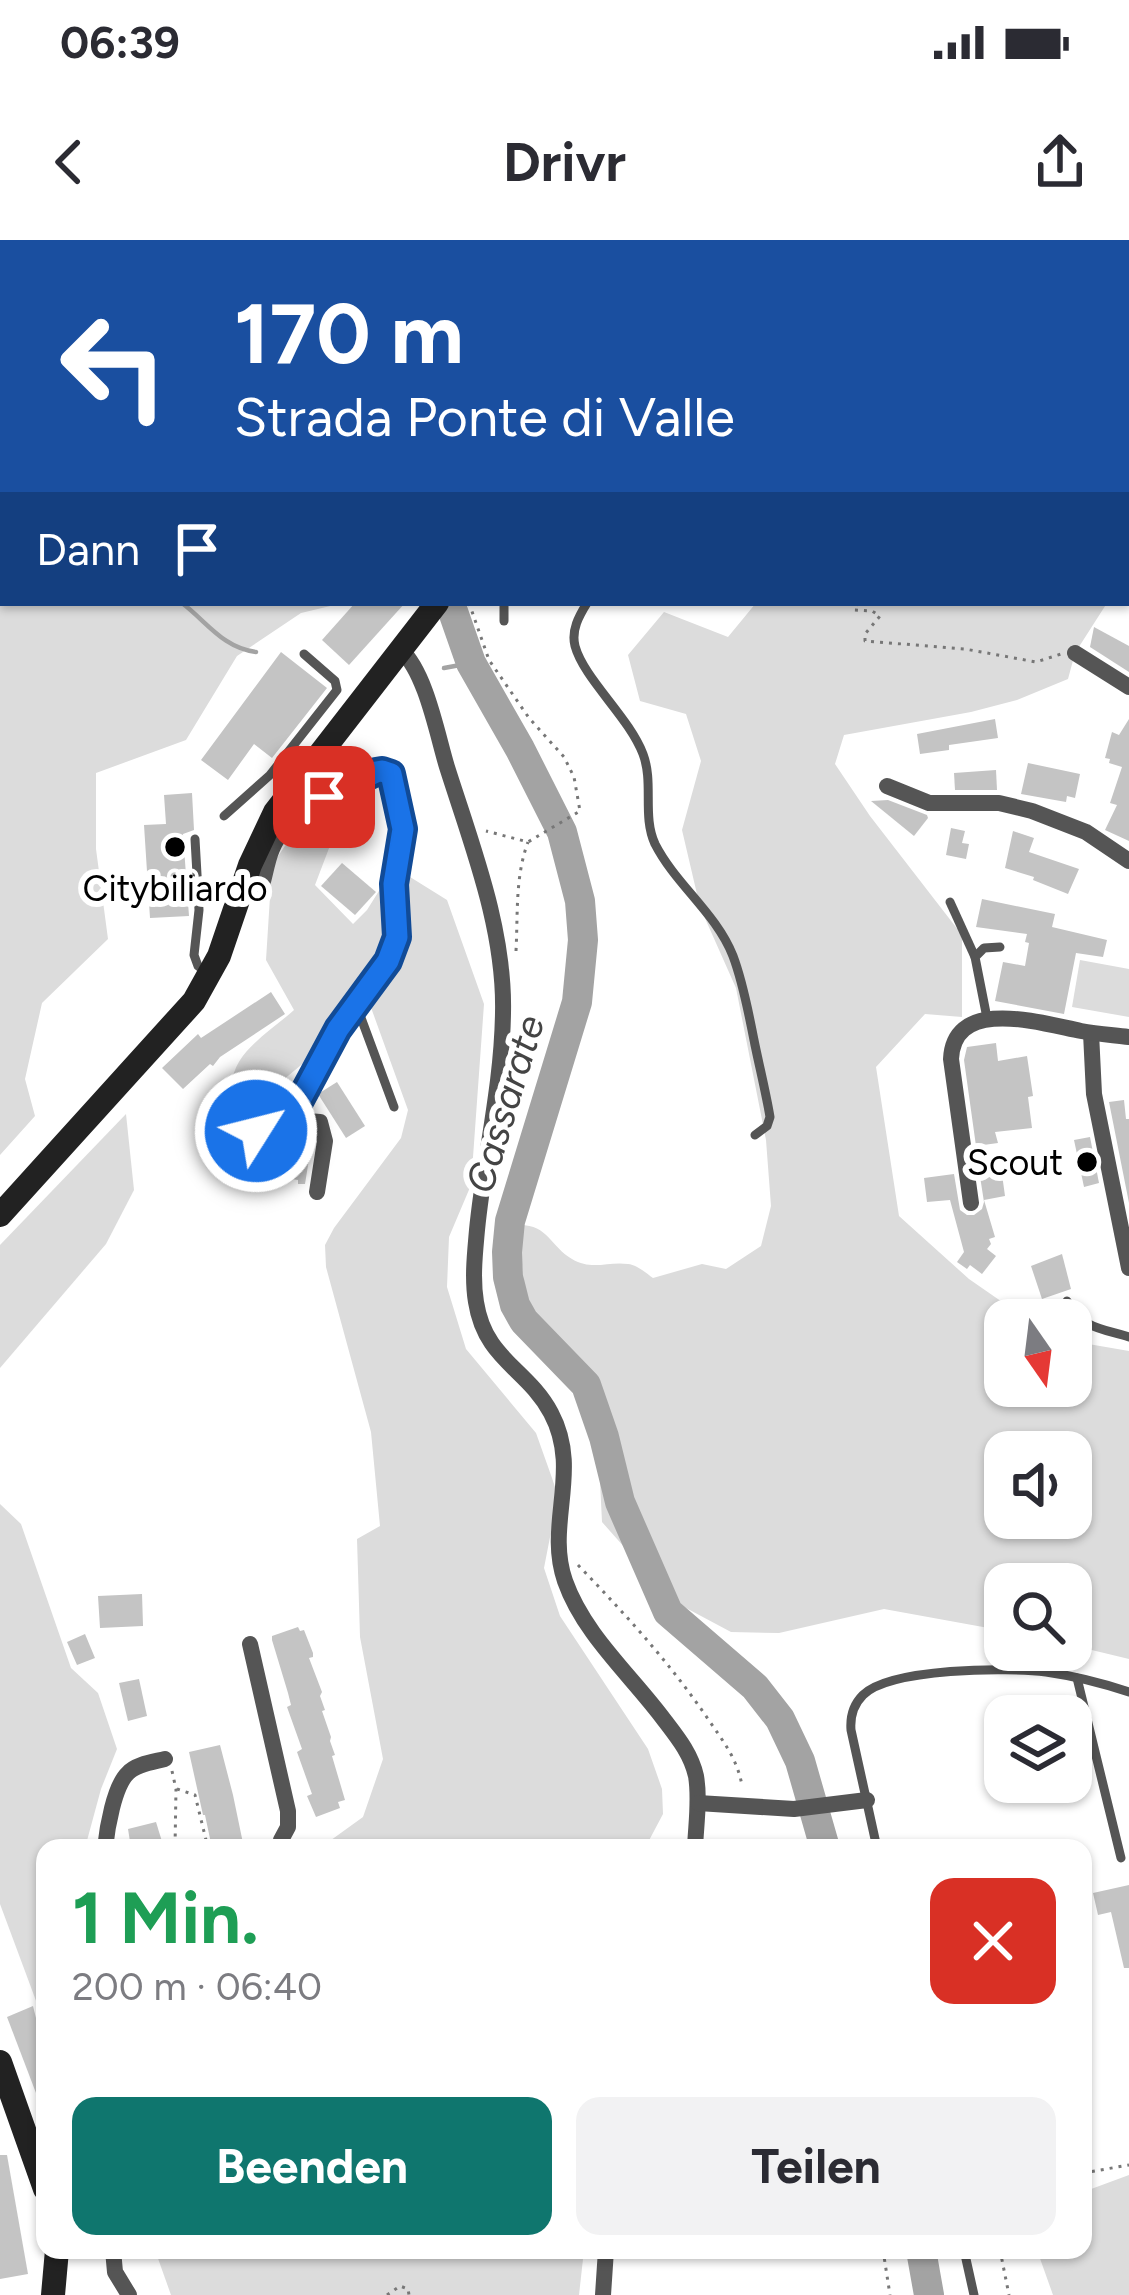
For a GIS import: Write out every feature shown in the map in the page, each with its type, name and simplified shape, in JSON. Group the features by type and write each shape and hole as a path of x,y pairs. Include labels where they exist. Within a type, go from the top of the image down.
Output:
{"street":[{"path":"0,1215 184,1015 210,975 260,841 285,798 430,607"},
{"path":"401,650 410,658 435,726 490,910 502,981 502,1036 476,1250 477,1310 490,1344 542,1400 561,1437 566,1477 559,1551 564,1580 590,1627 689,1754 698,1803 696,1839"},
{"path":"1075,653 1129,687"},
{"path":"240,894 259,894 274,844 301,813 376,772 391,774 403,829 394,884 397,937 388,961 338,1029 300,1100 255,1127 262,1134 289,1121 320,1122 325,1142 317,1192"},
{"path":"887,786 928,802 999,803 1032,811 1086,832 1129,861"},
{"path":"970,1203 950,1054 959,1035 987,1018 1010,1017 1129,1037"},
{"path":"1091,1033 1094,1094 1129,1268"},
{"path":"250,1644 288,1811 282,1839"},
{"path":"109,1839 126,1775 165,1759"},
{"path":"698,1803 794,1809 867,1800"},
{"path":"0,2062 36,2163"},
{"path":"53,2295 56,2259"},
{"path":"114,2259 115,2272 129,2295"},
{"path":"603,2295 605,2259"}],"lane":[{"path":"504,606 504,621"},
{"path":"585,606 574,643 644,756 654,841 715,921 733,955 770,1117 767,1126 754,1135"},
{"path":"224,816 265,780 337,690 335,681 304,654"},
{"path":"265,780 285,798"},
{"path":"195,839 199,910 194,956 210,975"},
{"path":"950,902 975,957 987,1018"},
{"path":"975,957 984,948 1000,947"},
{"path":"356,1007 394,1107"},
{"path":"1092,1326 1129,1337"},
{"path":"876,1839 850,1719 865,1693 883,1683 948,1672 1002,1670 1045,1672 1129,1692"},
{"path":"1077,1678 1121,1858"},
{"path":"966,2259 974,2295"}],"path":[{"path":"470,606 489,661 564,758 580,795 580,811 528,842 517,876 516,957"},
{"path":"856,606 854,610 880,616 865,634 865,641 965,649 1036,662 1075,653"},
{"path":"479,829 528,842"},
{"path":"576,1563 658,1650 693,1696 739,1770 740,1806"},
{"path":"175,1839 176,1789 195,1795 206,1839"},
{"path":"1092,2171 1129,2164"},
{"path":"884,2259 890,2295"},
{"path":"1002,2259 1009,2295"},
{"path":"387,2295 400,2286 409,2295"}],"shaded area":[{"path":"0,606 330,606 301,613 237,656 186,740 96,773 96,849 108,939 42,1003 25,1079 35,1116 0,1155"},
{"path":"754,606 1105,606 1075,653 1068,679 971,712 844,735 835,764 962,935 962,1017 925,1014 876,1067 899,1216 998,1299 984,1299 984,1407 1092,1407 1092,1345 1129,1351 1129,1659 1092,1650 1092,1563 984,1563 984,1627 884,1609 779,1633 731,1632 671,1600 602,1522 599,1461 586,1396 528,1323 518,1225 536,1228 579,1263 631,1265 653,1278 702,1264 726,1269 761,1246 771,1206 766,1140 736,988 700,907 682,830 701,761 686,714 640,701 628,655 664,612 728,637"},
{"path":"355,803 370,815 331,843 315,885 353,924 394,867 447,900 484,1004 471,1185 449,1237 447,1287 466,1349 536,1433 558,1496 544,1568 560,1616 648,1749 662,1789 663,1814 650,1839 332,1839 363,1817 383,1759 360,1637 357,1539 380,1526 371,1432 326,1267 325,1245 401,1138 408,1110 369,1002 342,1010 324,1046 271,1090 233,1092 236,1067 243,1056 294,1010 266,960 272,865 306,815"},
{"path":"1080,960 1129,969 1129,1017 1072,1007"},
{"path":"126,1114 134,1190 106,1244 0,1368 0,1245"},
{"path":"0,1504 21,1524 71,1668 98,1693 117,1749 87,1839 36,1839 36,2001 0,1904"},
{"path":"1129,2175 1129,2295 1053,2295 1040,2259 1092,2259 1092,2189"},
{"path":"158,2259 583,2259 579,2295 171,2295"}],"building":[{"path":"352,606 402,606 349,665 322,640"},
{"path":"1094,627 1129,646 1129,672 1090,647"},
{"path":"281,652 327,688 272,758 254,744 228,780 201,760"},
{"path":"995,719 998,738 920,754 917,734"},
{"path":"1129,719 1129,841 1105,830 1117,805 1110,803 1122,767 1105,758 1112,732 1119,735"},
{"path":"1028,763 1080,774 1075,798 1067,796 1066,802 1021,794"},
{"path":"996,770 997,790 955,790 954,773"},
{"path":"192,793 194,830 183,834 189,916 150,918 144,825 166,824 164,795"},
{"path":"888,800 927,815 914,836 871,801"},
{"path":"951,828 965,831 966,859 946,855"},
{"path":"1013,831 1034,838 1029,852 1079,869 1068,894 1005,868"},
{"path":"342,863 376,892 355,915 321,886"},
{"path":"982,899 1055,914 1052,927 1107,940 1103,957 1076,953 1064,1014 995,1001 1003,962 1025,966 1029,943 1025,942 1027,934 976,927"},
{"path":"271,992 285,1014 210,1064 183,1089 162,1068 198,1034 201,1038"},
{"path":"996,1043 998,1061 1027,1056 1032,1128 995,1132 998,1143 976,1146 964,1060 967,1047"},
{"path":"337,1082 365,1126 346,1138 318,1094"},
{"path":"1124,1100 1129,1119 1129,1203 1109,1102"},
{"path":"229,1128 249,1148 238,1162 233,1159 229,1164 215,1145"},
{"name":"Scout","path":"1090,1137 1099,1183 1084,1187 1074,1140"},
{"path":"288,1151 310,1153 305,1184 285,1178"},
{"path":"1001,1167 1005,1196 984,1200 995,1237 989,1239 987,1249 996,1256 982,1274 957,1262 964,1252 950,1200 927,1202 924,1178 954,1174 960,1210 974,1215 984,1202 979,1170"},
{"path":"1062,1254 1071,1289 1042,1299 1031,1266"},
{"path":"142,1594 143,1626 100,1628 98,1596"},
{"path":"298,1627 304,1630 313,1653 309,1658 322,1692 322,1711 345,1800 338,1802 340,1808 316,1817 307,1796 312,1794 297,1752 302,1749 272,1640"},
{"path":"85,1634 95,1658 77,1665 67,1642"},
{"path":"139,1679 147,1716 128,1721 119,1683"},
{"path":"220,1745 242,1839 210,1839 189,1752"},
{"path":"156,1822 161,1839 130,1839 128,1829"},
{"path":"1129,1885 1129,1968 1124,1968 1111,1912 1098,1915 1093,1893"},
{"path":"33,2006 36,2093 7,2017"},
{"path":"0,2155 7,2155 28,2274 0,2279"}],"waterway":[{"path":"185,606 225,640 256,652"},
{"name":"Cassarate","path":"451,606 471,663 562,832 580,901 583,940 577,1002 510,1221 508,1277 515,1305 524,1321 586,1385 620,1502 668,1612 755,1687 780,1719 800,1761 822,1839"},
{"path":"444,668 471,663"},
{"name":"Cassarate","path":"923,2259 929,2295"}],"place":[{"name":"Citybiliardo","path":"175,847"},
{"name":"Scout","path":"1087,1162"}],"route":[{"path":"256,1131 259,1121 300,1100 338,1029 388,961 397,937 394,884 403,829 391,774 376,772 324,797"}]}
